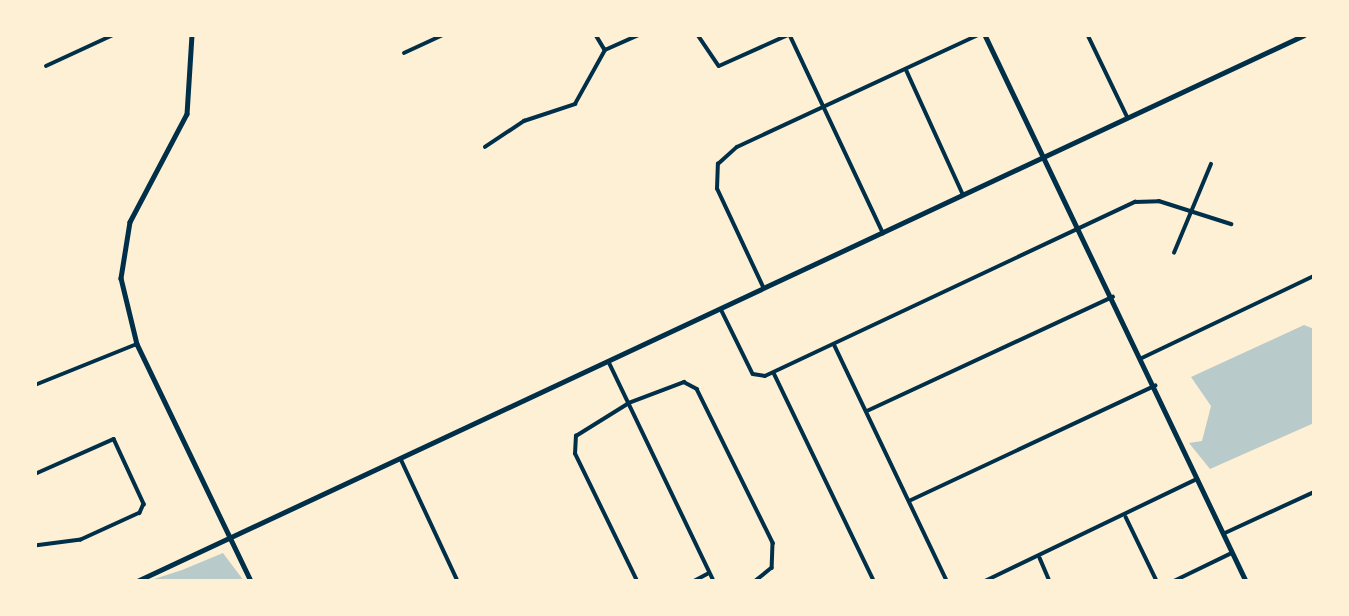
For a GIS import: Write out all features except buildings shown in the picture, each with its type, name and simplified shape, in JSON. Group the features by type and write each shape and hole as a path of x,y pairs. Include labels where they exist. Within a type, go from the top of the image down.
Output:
{"main road":[{"path":"137,581 1304,35"}],"street":[{"path":"46,66 113,35"},
{"path":"192,35 187,114 125,236 121,278 137,344 251,581"},
{"path":"404,53 443,35"},
{"path":"596,35 605,50"},
{"path":"485,147 524,121 575,104 605,50 638,35"},
{"path":"698,35 719,65 789,35 883,234"},
{"path":"763,288 717,189 718,164 737,147 978,35"},
{"path":"985,35 1042,159 1080,229 1156,386 1246,581"},
{"path":"1088,35 1128,118"},
{"path":"906,69 964,196"},
{"path":"1174,253 1211,164"},
{"path":"721,309 753,374 774,373 1135,202 1159,201 1231,224"},
{"path":"1142,358 1314,276"},
{"path":"867,411 1113,298"},
{"path":"35,385 137,344"},
{"path":"835,346 947,581"},
{"path":"609,362 714,581"},
{"path":"774,373 874,581"},
{"path":"637,581 574,444 582,427 669,384 697,389 775,551 772,568 756,581"},
{"path":"909,501 1156,386"},
{"path":"35,474 114,439 144,504 140,513 81,540 35,546"},
{"path":"401,459 458,581"},
{"path":"985,581 1126,517 1199,478"},
{"path":"1225,533 1314,492"},
{"path":"1126,517 1157,581"},
{"path":"1174,581 1232,553"},
{"path":"1040,558 1050,581"},
{"path":"694,581 708,573"}],"shaded area":[{"path":"1304,325 1314,329 1314,423 1210,469 1189,443 1202,441 1211,406 1191,377"},
{"path":"223,553 244,581 148,581 182,570"}]}
